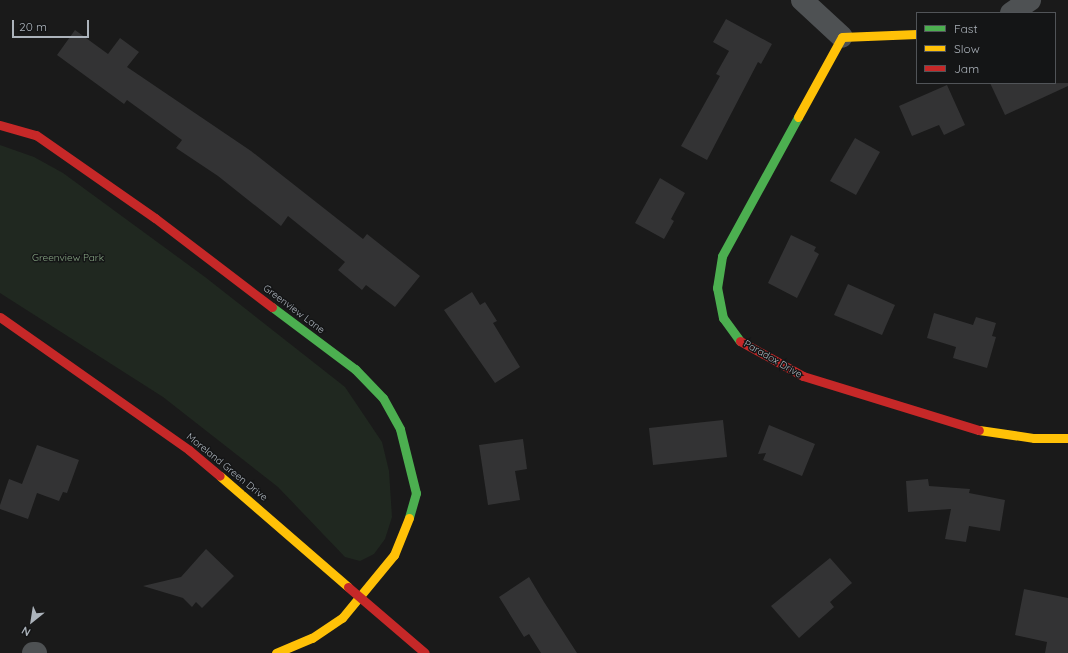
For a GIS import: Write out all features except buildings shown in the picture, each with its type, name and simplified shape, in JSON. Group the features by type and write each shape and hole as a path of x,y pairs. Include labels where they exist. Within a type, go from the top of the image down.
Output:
{"street":[{"path":"802,0 842,37 916,34"},
{"path":"1012,12 1030,0"},
{"name":"Paradox Drive","path":"842,37 722,256 717,288 723,318 743,344 803,376 969,429 1034,438 1068,438"},
{"name":"Greenview Lane","path":"0,125 36,135 155,218 355,369 383,398 400,429 416,493 407,527 394,555 360,599 330,627 276,653"},
{"name":"Moreland Green Drive","path":"0,317 189,450 265,512 360,599 425,653"}],"green space":[{"name":"Greenview Park","path":"0,145 34,157 63,173 205,277 345,387 382,442 389,471 392,517 385,539 374,554 360,561 345,557 278,487 163,397 0,293"}],"traffic: fast":[{"path":"740,341 723,318 717,288 722,256 798,117"},
{"path":"272,307 355,369 383,398 400,429 416,493 409,518"}],"traffic: slow":[{"path":"798,117 842,37 916,34"},
{"path":"979,430 1034,438 1068,438"},
{"path":"220,476 348,587"},
{"path":"276,653 312,638 342,618 394,555 409,518"}],"traffic: jam":[{"path":"0,125 36,135 155,218 272,307"},
{"path":"0,317 189,450 220,476"},
{"path":"740,341 803,376 979,430"},
{"path":"348,587 425,653"}]}
